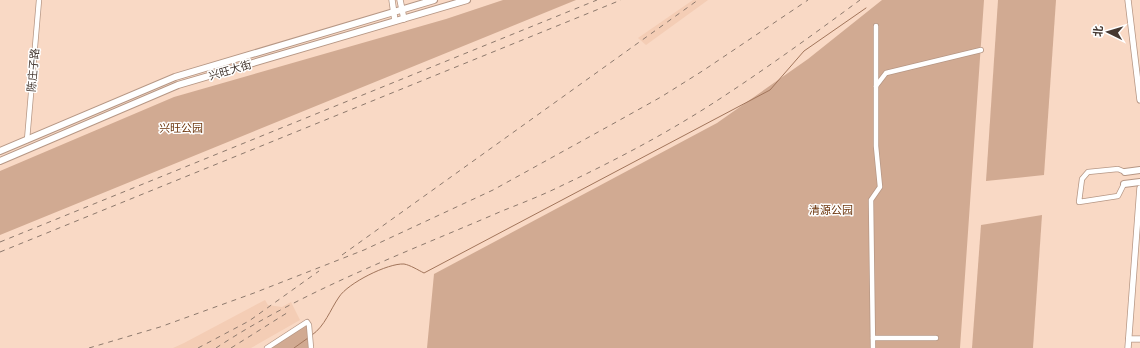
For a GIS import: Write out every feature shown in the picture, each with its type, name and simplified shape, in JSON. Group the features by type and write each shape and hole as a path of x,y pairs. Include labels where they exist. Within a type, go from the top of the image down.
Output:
{"main road":[{"name":"兴旺大街","path":"0,151 175,77 434,0"},
{"name":"兴旺大街","path":"0,161 178,85 467,0"},
{"path":"1124,172 1140,170"},
{"path":"1124,184 1140,182"}],"street":[{"name":"陈庄子路","path":"27,140 39,0"},
{"path":"392,0 395,21"},
{"path":"400,0 404,19"},
{"path":"1128,0 1140,100"},
{"path":"873,348 871,200 880,187 876,146 876,26"},
{"path":"876,86 886,74 981,50"},
{"path":"1124,172 1118,169 1088,172 1082,179 1079,202 1118,196 1124,184"},
{"path":"1128,348 1140,188"},
{"path":"267,348 307,322 309,325 311,348"},
{"path":"873,338 936,338"},
{"path":"1129,339 1140,339"}],"shaded area":[{"path":"693,0 708,0 646,45 638,38"},
{"path":"265,300 268,305 282,307 291,302 300,320 251,348 173,348 184,343"}],"green space":[{"name":"兴旺公园","path":"503,0 576,0 0,235 0,171 174,97 446,19"},
{"name":"清源公园","path":"882,0 984,0 960,348 427,348 434,274 717,123 808,59"},
{"path":"998,0 1056,0 1044,175 986,181"},
{"path":"1042,215 1033,348 972,348 981,225"},
{"path":"308,323 309,348 272,348"}],"waterway":[{"path":"312,335 324,322 339,297 359,280 379,270 404,264 424,273 770,90 804,51 866,8"},
{"path":"294,348 308,338"}],"railway":[{"path":"0,242 597,0"},
{"path":"0,252 621,0"},
{"path":"342,255 698,0"},
{"path":"89,348 160,327 254,293 364,250 493,190 661,97 808,0"},
{"path":"216,348 284,308 320,290 548,192 603,166 642,145 681,123 736,88 860,0"},
{"path":"198,348 249,321 319,271"},
{"path":"231,348 290,311"}]}
